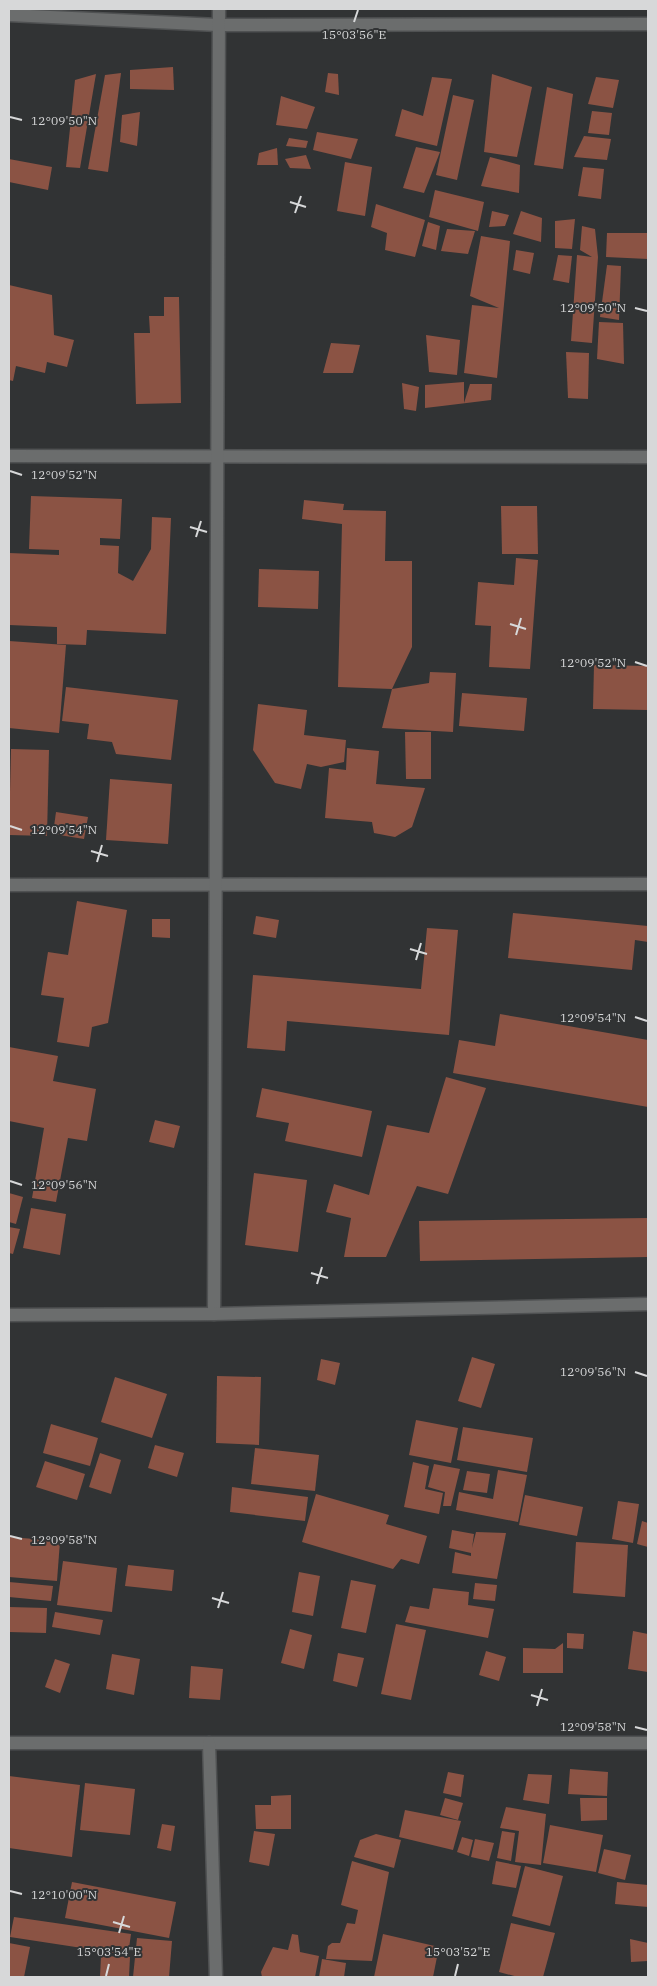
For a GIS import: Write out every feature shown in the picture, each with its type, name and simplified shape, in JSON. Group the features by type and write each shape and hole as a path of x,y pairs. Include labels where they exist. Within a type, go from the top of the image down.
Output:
{"street":[{"path":"214,1314 218,9"},
{"path":"9,15 218,24 648,24"},
{"path":"9,456 648,457"},
{"path":"9,885 648,884"},
{"path":"9,1315 214,1314 648,1304"},
{"path":"9,1743 648,1743"},
{"path":"209,1743 216,1977"}],"building":[{"path":"173,67 174,90 130,89 130,70"},
{"path":"121,73 108,172 88,169 105,75"},
{"path":"328,73 338,74 339,95 325,92"},
{"path":"96,74 80,168 66,167 75,80"},
{"path":"492,74 532,87 517,157 484,152"},
{"path":"432,77 452,79 437,146 395,136 402,109 423,116"},
{"path":"596,77 619,80 613,108 588,104"},
{"path":"547,87 573,94 563,169 534,165"},
{"path":"453,95 474,100 457,180 436,175"},
{"path":"281,96 315,107 307,129 276,125"},
{"path":"592,111 612,113 609,135 588,133"},
{"path":"140,112 137,146 120,142 122,115"},
{"path":"317,132 358,139 351,159 313,150"},
{"path":"584,136 611,139 607,160 574,157"},
{"path":"289,138 308,141 306,148 286,146"},
{"path":"416,147 440,152 424,193 403,188"},
{"path":"277,148 278,165 257,165 259,153"},
{"path":"306,155 311,169 290,168 285,159"},
{"path":"490,157 520,165 519,193 481,186"},
{"path":"9,159 52,167 48,190 9,182"},
{"path":"345,162 372,167 365,216 337,211"},
{"path":"583,167 604,169 601,199 578,196"},
{"path":"435,190 484,202 478,231 429,217"},
{"path":"376,204 425,220 415,257 385,250 387,233 371,227"},
{"path":"492,211 509,215 505,226 489,227"},
{"path":"521,211 542,218 541,242 513,234"},
{"path":"575,219 572,249 555,248 555,221"},
{"path":"428,222 440,226 436,250 422,246"},
{"path":"582,226 595,229 598,257 592,343 571,341 577,255 592,257 580,250"},
{"path":"447,229 475,231 468,254 441,251"},
{"path":"607,233 648,233 648,259 606,257"},
{"path":"481,236 510,241 497,378 464,373 472,305 499,308 470,296"},
{"path":"516,250 534,253 530,274 513,270"},
{"path":"558,255 572,256 569,283 553,280"},
{"path":"607,265 621,266 619,320 600,317"},
{"path":"9,285 52,295 54,335 74,340 67,367 47,362 45,373 16,366 13,381 9,380"},
{"path":"164,297 179,297 181,403 136,404 134,333 150,333 149,316 164,316"},
{"path":"599,322 623,323 624,364 597,359"},
{"path":"426,335 460,340 457,375 429,372"},
{"path":"331,343 360,345 353,373 323,373"},
{"path":"566,352 589,353 588,399 568,398"},
{"path":"464,382 464,403 470,384 492,384 491,400 425,408 425,385"},
{"path":"402,383 419,387 416,411 404,409"},
{"path":"31,496 122,499 120,539 100,538 100,545 119,546 118,573 133,581 151,549 152,517 171,518 166,634 87,630 86,645 57,644 57,627 9,625 9,553 59,555 59,550 29,549"},
{"path":"304,500 344,504 343,510 386,511 385,561 412,561 412,647 392,689 338,687 342,524 302,519"},
{"path":"501,506 537,506 538,554 502,554"},
{"path":"516,558 538,560 530,669 489,667 491,626 475,625 478,582 514,585"},
{"path":"259,569 319,571 318,609 258,607"},
{"path":"9,641 66,645 59,733 9,728"},
{"path":"594,665 648,666 648,710 593,709"},
{"path":"430,672 456,673 453,732 382,728 392,689 429,683"},
{"path":"66,687 178,700 171,760 116,754 112,742 87,739 89,724 62,721"},
{"path":"462,693 527,698 524,731 459,726"},
{"path":"258,704 307,710 304,735 346,740 344,762 321,767 307,764 301,789 275,783 253,750"},
{"path":"405,732 431,732 431,779 406,779"},
{"path":"347,748 379,751 376,784 425,788 412,827 395,837 374,833 372,822 325,818 329,768 346,770"},
{"path":"11,749 49,750 47,836 9,835"},
{"path":"110,779 172,784 168,844 106,840"},
{"path":"56,812 88,817 84,839 53,834"},
{"path":"77,901 127,910 108,1023 92,1027 89,1047 57,1042 64,998 41,995 48,952 68,955"},
{"path":"513,913 648,926 648,942 635,940 632,970 508,958"},
{"path":"256,916 279,920 276,938 253,934"},
{"path":"152,919 170,919 170,938 152,937"},
{"path":"427,928 458,930 449,1035 287,1021 285,1051 247,1048 253,975 421,989"},
{"path":"500,1014 648,1040 648,1107 453,1073 459,1040 495,1046"},
{"path":"9,1047 58,1056 53,1081 96,1089 87,1141 68,1138 56,1202 32,1198 44,1128 9,1121"},
{"path":"446,1077 486,1088 448,1194 417,1186 386,1257 344,1257 351,1218 326,1212 334,1184 369,1195 387,1125 429,1133"},
{"path":"262,1088 372,1111 362,1157 285,1141 289,1123 256,1117"},
{"path":"155,1120 180,1126 174,1148 149,1142"},
{"path":"254,1173 307,1180 298,1252 245,1245"},
{"path":"9,1193 23,1197 16,1224 9,1222"},
{"path":"31,1208 66,1214 60,1255 23,1248"},
{"path":"648,1218 648,1257 420,1261 419,1221"},
{"path":"9,1227 20,1229 13,1254 9,1253"},
{"path":"472,1357 495,1364 481,1408 458,1401"},
{"path":"321,1359 340,1363 335,1385 317,1380"},
{"path":"217,1376 261,1377 259,1445 216,1443"},
{"path":"115,1377 167,1394 152,1438 101,1422"},
{"path":"416,1420 458,1428 451,1463 409,1455"},
{"path":"51,1424 98,1438 90,1466 43,1453"},
{"path":"463,1427 533,1438 527,1472 457,1460"},
{"path":"155,1445 184,1453 177,1477 148,1468"},
{"path":"255,1448 319,1455 315,1491 251,1484"},
{"path":"100,1453 121,1460 111,1494 89,1487"},
{"path":"45,1461 85,1474 77,1500 36,1487"},
{"path":"413,1462 429,1466 425,1489 443,1493 439,1514 404,1507"},
{"path":"434,1464 460,1469 451,1506 443,1506 445,1492 428,1487"},
{"path":"498,1470 527,1475 518,1522 456,1510 459,1492 493,1499"},
{"path":"467,1471 490,1474 487,1493 463,1490"},
{"path":"232,1487 308,1497 305,1521 230,1512"},
{"path":"316,1494 389,1515 386,1524 427,1536 419,1564 401,1559 393,1569 302,1542"},
{"path":"525,1495 583,1507 577,1536 519,1525"},
{"path":"618,1501 639,1504 633,1543 612,1539"},
{"path":"642,1521 648,1523 648,1547 637,1544"},
{"path":"452,1530 474,1534 472,1548 476,1532 506,1533 497,1579 452,1573 455,1552 471,1556 471,1553 449,1548"},
{"path":"9,1537 60,1541 57,1581 9,1577"},
{"path":"576,1542 628,1545 625,1597 573,1593"},
{"path":"63,1561 117,1568 112,1612 57,1605"},
{"path":"128,1565 174,1570 172,1591 125,1586"},
{"path":"299,1572 320,1576 313,1616 292,1612"},
{"path":"351,1580 376,1585 366,1633 341,1628"},
{"path":"9,1582 53,1586 51,1601 9,1597"},
{"path":"475,1583 497,1585 495,1601 473,1599"},
{"path":"433,1588 469,1592 468,1605 494,1609 488,1638 405,1622 410,1606 429,1609"},
{"path":"9,1607 47,1608 46,1633 9,1632"},
{"path":"55,1612 103,1620 100,1635 52,1627"},
{"path":"396,1624 426,1630 411,1700 381,1694"},
{"path":"290,1629 312,1635 304,1669 281,1663"},
{"path":"633,1631 648,1634 648,1672 628,1669"},
{"path":"567,1633 584,1634 583,1649 567,1648"},
{"path":"563,1643 563,1673 523,1673 523,1648 555,1649"},
{"path":"486,1651 506,1657 499,1681 479,1675"},
{"path":"338,1653 364,1658 357,1687 333,1681"},
{"path":"112,1654 140,1659 134,1695 106,1689"},
{"path":"55,1659 70,1664 60,1693 45,1687"},
{"path":"191,1666 223,1669 220,1700 189,1698"},
{"path":"570,1769 608,1772 607,1796 568,1794"},
{"path":"448,1772 464,1775 461,1797 443,1793"},
{"path":"528,1774 552,1775 549,1804 523,1800"},
{"path":"9,1776 80,1785 72,1857 9,1848"},
{"path":"85,1783 135,1789 130,1835 80,1830"},
{"path":"291,1795 291,1829 256,1829 255,1805 271,1805 271,1796"},
{"path":"445,1798 463,1803 458,1820 440,1815"},
{"path":"580,1798 607,1798 607,1820 581,1821"},
{"path":"506,1807 546,1814 541,1865 515,1862 519,1831 500,1828"},
{"path":"405,1810 461,1821 453,1850 399,1837"},
{"path":"162,1824 175,1826 171,1851 157,1848"},
{"path":"550,1825 603,1835 596,1872 543,1863"},
{"path":"254,1831 275,1834 269,1866 249,1862"},
{"path":"502,1831 515,1833 511,1861 497,1858"},
{"path":"376,1834 401,1840 394,1868 354,1857 360,1840"},
{"path":"462,1837 473,1840 469,1856 457,1852"},
{"path":"475,1839 494,1843 489,1861 471,1857"},
{"path":"604,1849 631,1855 625,1880 598,1873"},
{"path":"352,1861 389,1872 372,1961 326,1959 328,1946 332,1943 340,1943 347,1923 355,1924 358,1910 341,1905"},
{"path":"496,1861 521,1866 516,1888 492,1884"},
{"path":"525,1866 563,1876 550,1926 512,1916"},
{"path":"72,1882 176,1902 169,1938 65,1918"},
{"path":"617,1882 648,1885 648,1907 615,1904"},
{"path":"14,1917 131,1934 128,1955 10,1937"},
{"path":"511,1923 555,1933 543,1977 518,1977 499,1972"},
{"path":"292,1934 298,1935 300,1952 319,1956 315,1977 262,1977 261,1972 273,1947 288,1950"},
{"path":"383,1934 439,1947 433,1977 374,1977"},
{"path":"137,1938 172,1941 169,1977 133,1977"},
{"path":"630,1939 648,1943 648,1961 631,1962"},
{"path":"9,1943 30,1947 24,1977 9,1977"},
{"path":"101,1956 130,1957 129,1977 100,1977"},
{"path":"322,1959 346,1963 344,1977 319,1977"}]}
